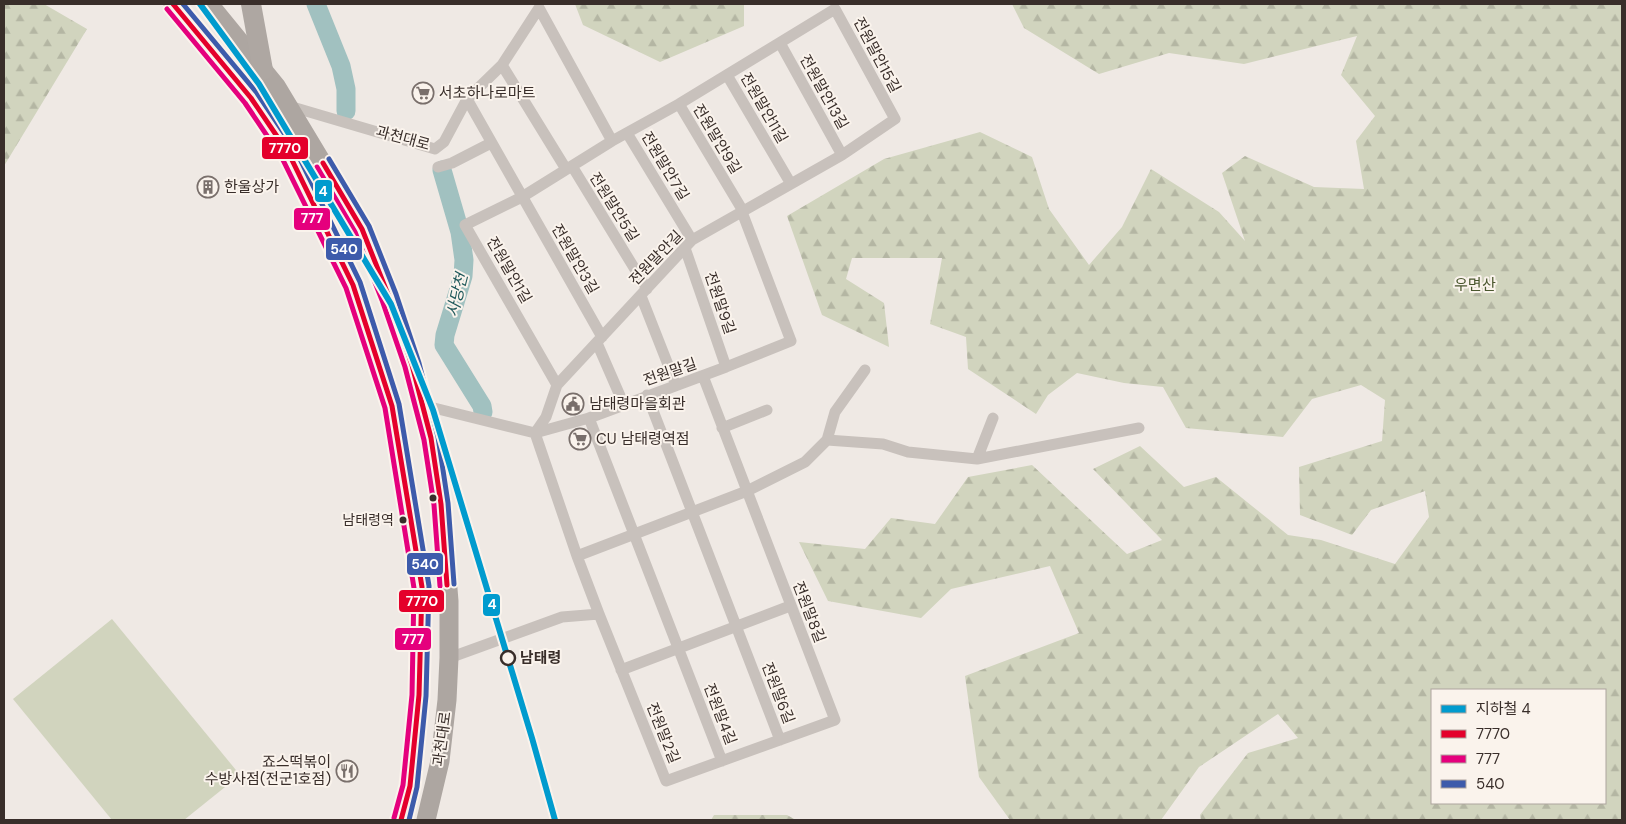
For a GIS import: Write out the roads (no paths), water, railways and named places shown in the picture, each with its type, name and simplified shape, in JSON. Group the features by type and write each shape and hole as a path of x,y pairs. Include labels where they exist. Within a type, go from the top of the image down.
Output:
{"highway":[{"path":"251,4 263,70"}],"main road":[{"name":"과천대로","path":"173,4 251,98 289,154 353,285 392,406 422,587 419,695 410,786 401,820"},
{"name":"과천대로","path":"209,4 276,86 362,229 389,297 412,365 431,438 441,504 449,601 447,700 440,761 426,820"},
{"path":"251,98 276,86"},
{"path":"392,406 422,405"}],"street":[{"name":"과천대로","path":"289,106 435,149 444,142 467,99 502,66 539,8 612,141"},
{"name":"전원말안15길","path":"780,43 835,9 895,119"},
{"name":"전원말안11길","path":"780,43 727,75 791,184"},
{"name":"전원말안13길","path":"780,43 842,155"},
{"name":"전원말안5길","path":"502,66 569,168 644,292 676,386"},
{"name":"전원말안9길","path":"727,75 679,104 742,211"},
{"name":"전원말안3길","path":"467,99 600,340 624,405"},
{"name":"전원말안7길","path":"679,104 627,133 689,244"},
{"name":"전원말안길","path":"535,432 546,416 557,385 689,244 742,211 842,155 895,119"},
{"name":"전원말안5길","path":"569,168 627,133"},
{"path":"438,167 452,163 491,143"},
{"path":"522,196 569,168"},
{"name":"전원말안1길","path":"522,196 465,225 557,385"},
{"name":"전원말길","path":"422,405 535,432 588,418 792,341 742,211"},
{"name":"전원말9길","path":"689,244 726,367"},
{"path":"577,556 747,491 805,462 827,440 835,412 865,370"},
{"name":"전원말8길","path":"703,376 835,720 811,730"},
{"name":"전원말6길","path":"646,396 780,740 811,730"},
{"path":"722,428 767,410"},
{"name":"전원말4길","path":"588,418 722,761 780,740"},
{"path":"977,459 993,418"},
{"path":"827,440 883,444 908,452 977,459 1139,428"},
{"name":"전원말2길","path":"535,432 577,556 666,781 722,761"},
{"path":"622,670 790,606"},
{"path":"449,658 562,617 599,614"}],"waterway":[{"name":"사당천","path":"316,4 341,66 346,89 346,111"},
{"name":"사당천","path":"442,170 460,232 464,260 463,276 445,335 444,345 482,406 483,412"}],"metro line":[{"name":"4","path":"200,4 259,84 391,304 433,410 555,820"}],"place":[{"name":"서초하나로마트","path":"423,93"},
{"name":"한울상가","path":"208,187"},
{"name":"남태령마을회관","path":"573,404"},
{"name":"CU 남태령역점","path":"580,439"},
{"name":"남태령역","path":"403,520"},
{"name":"남태령","path":"508,658"},
{"name":"죠스떡볶이 수방사점(전군1호점)","path":"347,771"}],"park label":[{"name":"우면산","path":"1475,285"}]}
